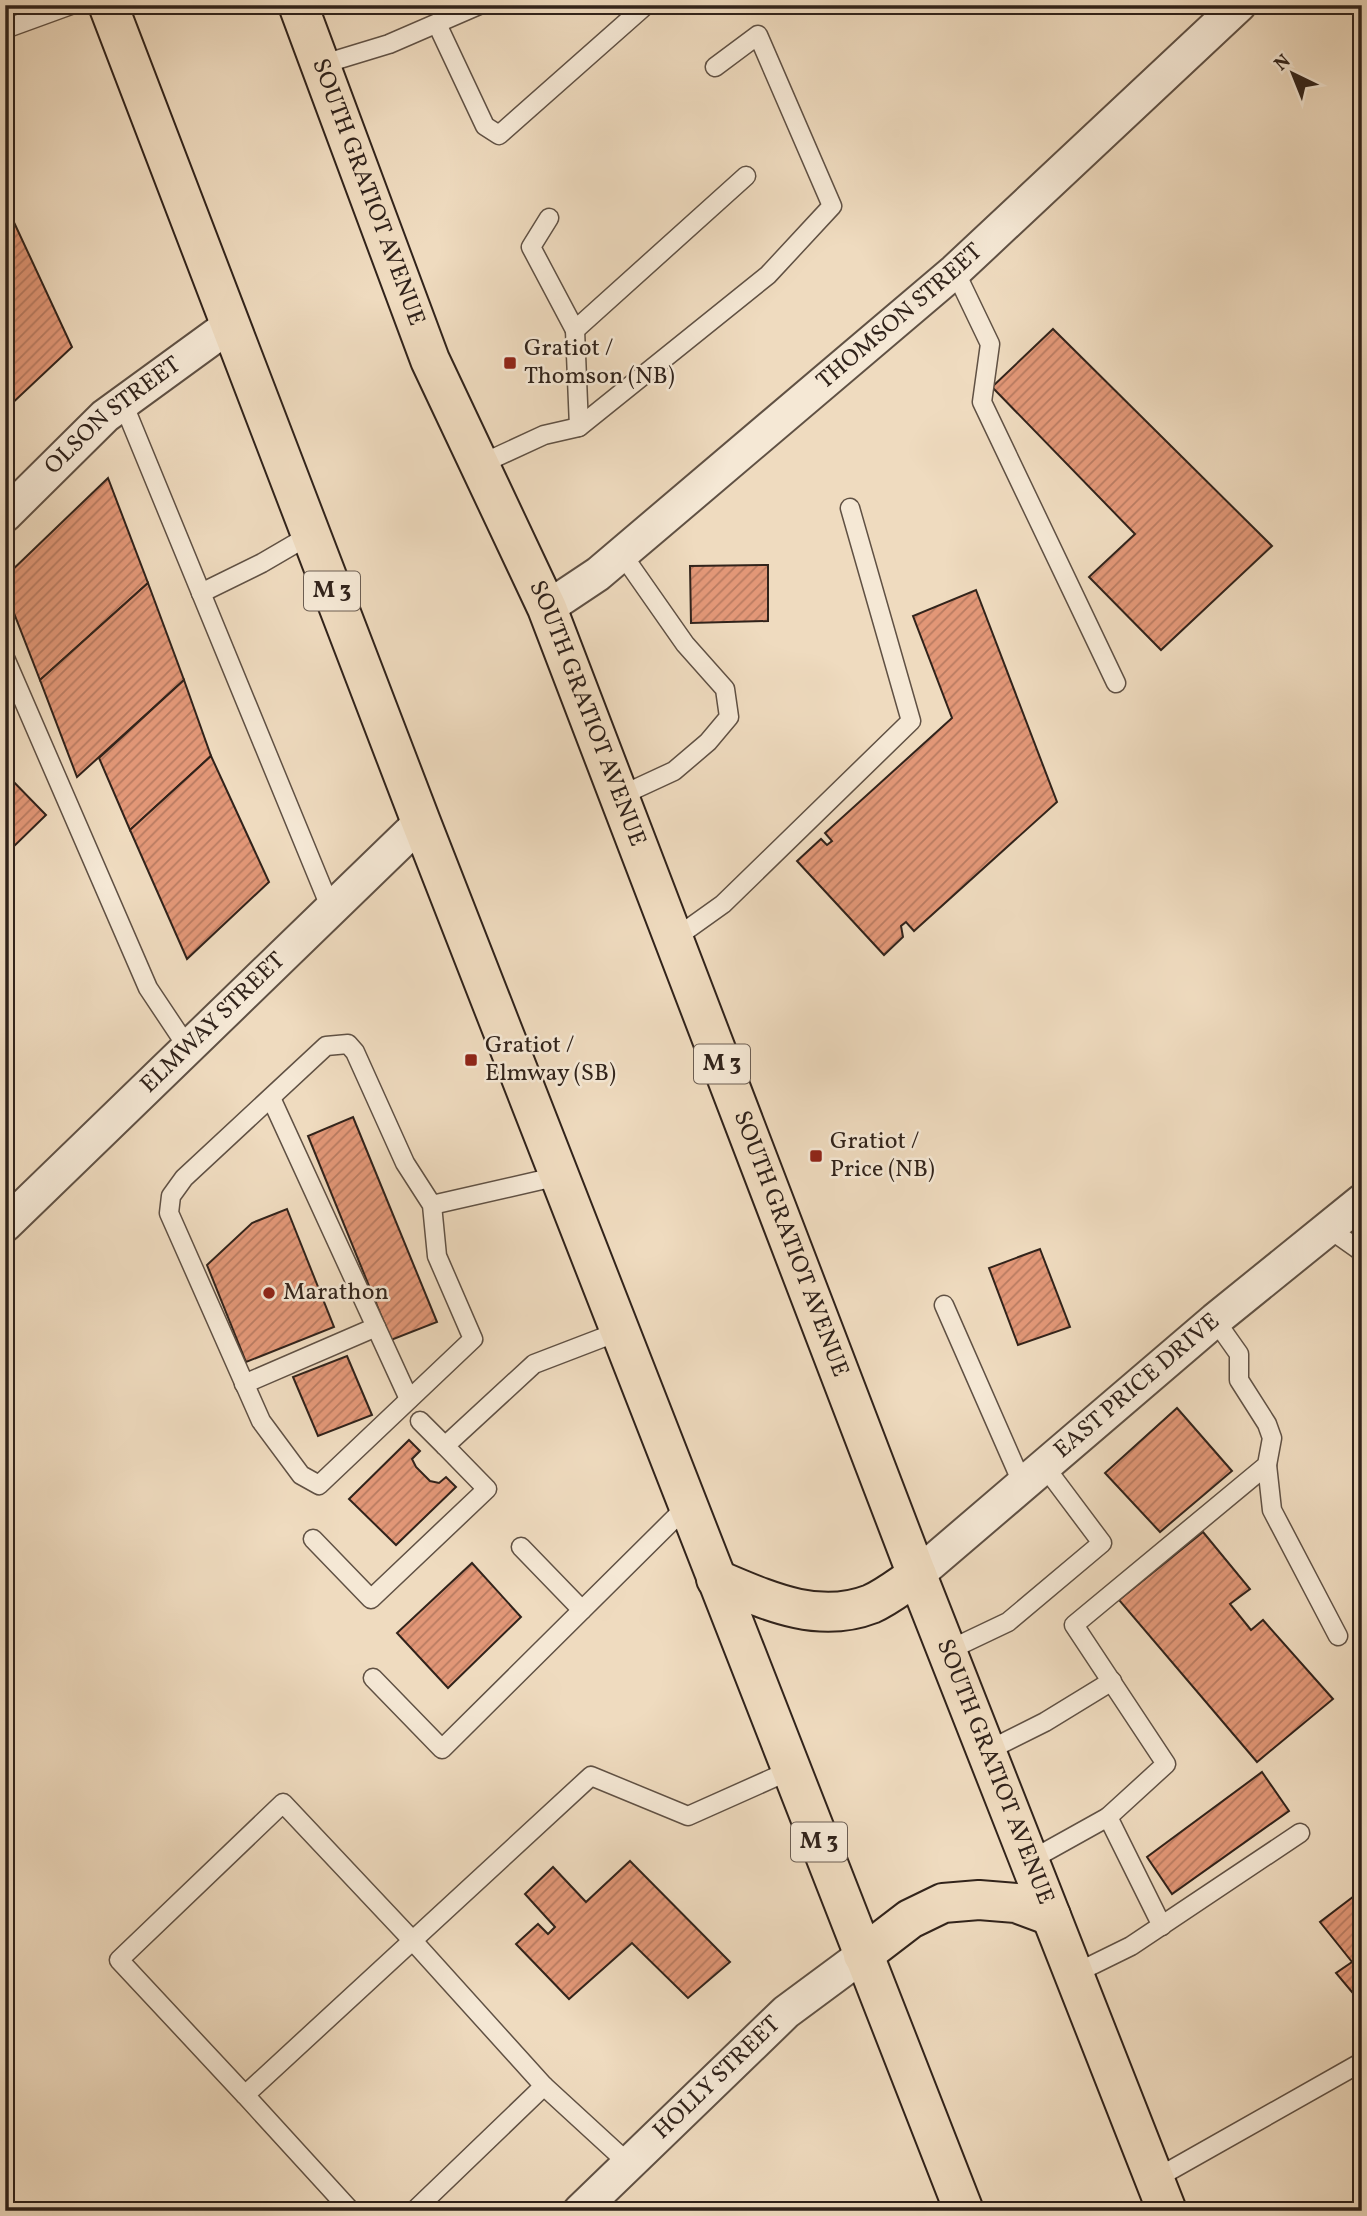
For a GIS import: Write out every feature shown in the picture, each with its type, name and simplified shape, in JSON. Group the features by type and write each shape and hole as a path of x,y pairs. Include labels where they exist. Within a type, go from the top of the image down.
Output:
{"main road":[{"name":"M 3","path":"108,5 421,822 964,2211"},
{"name":"SOUTH GRATIOT AVENUE","path":"298,5 430,360 547,608 917,1575 1161,2195"},
{"path":"716,1579 778,1605 813,1612 844,1613 874,1603 917,1575"},
{"path":"863,1955 910,1919 943,1903 979,1900 1016,1903 1051,1916"}],"street":[{"name":"THOMSON STREET","path":"547,608 622,554 955,271 1239,5"},
{"name":"OLSON STREET","path":"5,515 105,416 230,325"},
{"name":"ELMWAY STREET","path":"5,1226 421,822"},
{"name":"EAST PRICE DRIVE","path":"917,1575 1215,1320 1362,1201"},
{"name":"HOLLY STREET","path":"580,2211 786,2012 863,1955"}],"lane":[{"path":"6,34 71,5"},
{"path":"320,65 389,44 479,5"},
{"path":"437,24 485,126 499,135 646,5"},
{"path":"480,465 544,435 579,427 768,275 832,206 758,35 715,67"},
{"path":"575,330 746,176"},
{"path":"549,218 531,247 575,330 579,427"},
{"path":"955,271 990,344 982,402 1116,683"},
{"path":"123,403 331,909"},
{"path":"674,939 723,904 911,721 850,508"},
{"path":"201,593 262,563 310,535"},
{"path":"620,796 674,771 708,742 729,717 725,689 685,644 622,554"},
{"path":"5,658 148,988 188,1048"},
{"path":"348,1044 355,1052 405,1163 432,1205 437,1256 473,1339 319,1485 301,1475 261,1421 169,1213 171,1196 184,1178 271,1098 327,1046 348,1044"},
{"path":"271,1098 409,1399"},
{"path":"432,1205 559,1176"},
{"path":"1328,1228 1362,1252"},
{"path":"944,1305 1034,1476 1102,1543 1008,1622 947,1651"},
{"path":"1215,1320 1239,1354 1239,1380 1267,1424 1272,1438 1268,1465 1272,1510 1338,1636"},
{"path":"244,1384 376,1327"},
{"path":"445,1446 534,1364 620,1332"},
{"path":"313,1539 371,1599 487,1489 420,1421"},
{"path":"1030,1861 1108,1817 1166,1764 1074,1625 1268,1465"},
{"path":"373,1678 442,1749 687,1506"},
{"path":"521,1547 582,1610"},
{"path":"986,1752 1112,1681"},
{"path":"245,2095 591,1776 688,1816 791,1770"},
{"path":"351,2211 119,1960 283,1803 544,2086 629,2164"},
{"path":"1108,1817 1161,1926"},
{"path":"1074,1974 1130,1946 1300,1833"},
{"path":"1161,2195 1362,2062"},
{"path":"414,2211 544,2086"}],"building":[{"path":"5,203 72,347 5,410"},
{"path":"1053,329 1272,546 1161,650 1089,577 1135,534 992,387"},
{"path":"108,478 148,583 40,680 5,590 5,577"},
{"path":"768,565 768,621 691,623 690,566"},
{"path":"148,583 184,680 77,777 40,680"},
{"path":"976,590 1057,802 914,931 906,922 901,926 903,937 884,955 797,861 821,839 827,845 832,841 825,833 952,718 913,616"},
{"path":"184,680 211,756 130,830 99,758"},
{"path":"211,756 269,882 187,959 130,830"},
{"path":"5,773 46,815 5,855"},
{"path":"353,1117 437,1322 391,1340 308,1136"},
{"path":"287,1209 334,1327 246,1362 207,1265 252,1223"},
{"path":"1040,1249 1070,1327 1018,1345 989,1268"},
{"path":"347,1356 372,1415 318,1436 293,1377"},
{"path":"1177,1408 1232,1471 1160,1532 1105,1473"},
{"path":"409,1440 420,1451 412,1459 416,1467 430,1481 439,1483 446,1477 456,1487 396,1545 349,1499"},
{"path":"1203,1532 1250,1589 1230,1604 1251,1630 1263,1620 1333,1699 1257,1762 1119,1600"},
{"path":"472,1563 521,1617 448,1688 397,1633"},
{"path":"1262,1772 1289,1811 1172,1894 1147,1857"},
{"path":"630,1861 730,1962 688,1998 632,1943 569,1999 516,1944 538,1924 548,1934 555,1927 525,1894 553,1867 586,1902"},
{"path":"1362,1890 1362,2004 1336,1973 1352,1962 1320,1922"}],"place":[{"name":"Gratiot / Thomson (NB)","path":"510,363"},
{"name":"Gratiot / Elmway (SB)","path":"471,1060"},
{"name":"Gratiot / Price (NB)","path":"816,1156"},
{"name":"Marathon","path":"269,1293"}]}
